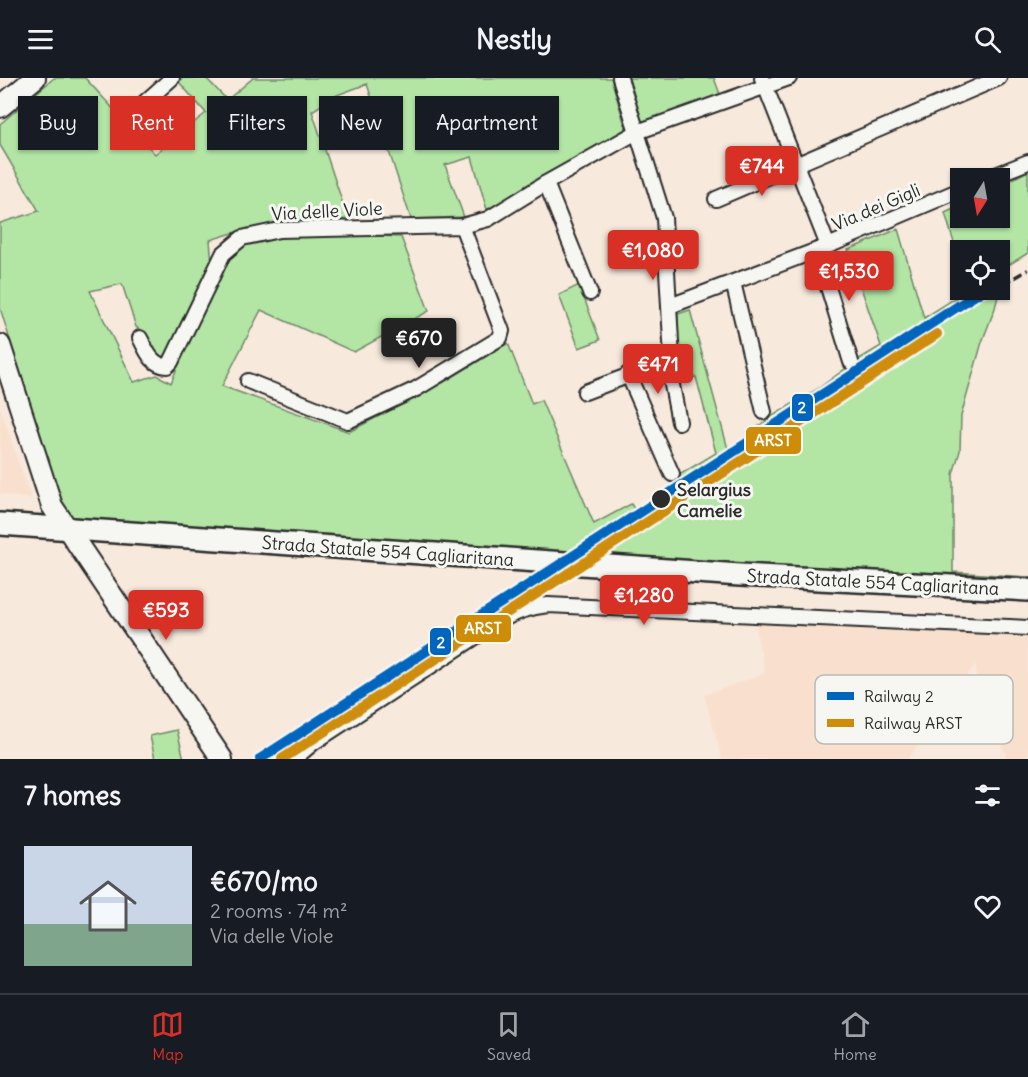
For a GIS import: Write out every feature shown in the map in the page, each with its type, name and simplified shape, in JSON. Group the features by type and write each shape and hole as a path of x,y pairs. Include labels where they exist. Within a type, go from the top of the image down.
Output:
{"main road":[{"name":"Strada Statale 554 Cagliaritana","path":"0,524 73,536 488,570 966,593 1028,590"},
{"name":"Strada Statale 554 Cagliaritana","path":"0,537 73,536 531,560 858,587"},
{"name":"Strada Statale 554 Cagliaritana","path":"966,593 1028,604"}],"street":[{"path":"0,107 35,78"},
{"path":"152,96 172,78"},
{"path":"585,392 672,359 664,218 620,78"},
{"name":"Via delle Viole","path":"140,338 151,358 159,365 167,366 171,362 222,254 242,238 279,230 462,226 488,219 546,183 637,132 764,83 789,78"},
{"path":"716,199 999,78"},
{"path":"764,83 797,165 822,248 851,362"},
{"path":"1010,169 1028,162"},
{"path":"546,183 590,293"},
{"name":"Via dei Gigli","path":"670,306 822,248 950,194"},
{"path":"249,381 348,421 416,389 500,338 502,331 462,226"},
{"path":"733,282 764,412"},
{"path":"0,345 47,495 58,518 73,536 222,759"},
{"path":"665,362 679,422"},
{"path":"628,374 672,474"},
{"path":"294,759 313,743 522,609 548,605 1028,628"}],"shaded area":[{"path":"0,407 31,499 0,494"},
{"path":"755,611 1028,622 1028,759 1007,759 1001,744 1013,744 1013,675 976,675 976,664 968,675 815,675 815,744 919,744 908,759 722,759 704,695 765,673 756,631"}],"green space":[{"path":"54,78 85,78 110,105 110,150 151,150 155,154 160,150 195,150 195,122 206,113 195,100 195,96 191,96 179,82 183,78 206,78 223,96 207,96 207,150 307,150 307,96 232,96 253,78 611,78 626,129 487,210 472,157 445,165 464,217 411,219 389,150 403,150 403,96 371,96 367,84 335,96 319,96 319,107 312,111 319,132 319,150 325,150 348,219 249,228 210,240 212,265 168,355 162,358 136,327 122,284 90,291 134,382 157,375 171,383 218,269 240,246 283,235 345,234 401,237 429,311 354,352 261,310 222,386 349,432 444,382 508,343 532,404 541,400 594,524 631,504 636,512 687,479 685,475 681,478 679,475 716,453 696,377 676,382 674,363 678,357 678,314 690,310 728,449 774,415 881,346 848,250 898,229 924,318 952,300 997,300 982,342 961,416 960,451 953,474 953,572 1028,577 1028,586 78,525 62,507 0,308 0,223 39,211 0,145 0,124 18,109 18,150 98,150 98,96 33,96"},
{"path":"627,78 714,78 721,97 642,125"},
{"path":"1028,171 1028,253 1010,264 1010,240 953,240 945,213 950,211 950,228 1010,228 1010,180"},
{"path":"579,285 600,340 579,348 559,295"},
{"path":"177,730 184,759 155,759 150,736"}],"railway":[{"path":"1010,280 1028,270"}],"rail line":[{"name":"2","path":"260,759 968,300"},
{"name":"ARST","path":"282,759 937,334"}],"place":[{"name":"Selargius Camelie","path":"661,499"}]}
